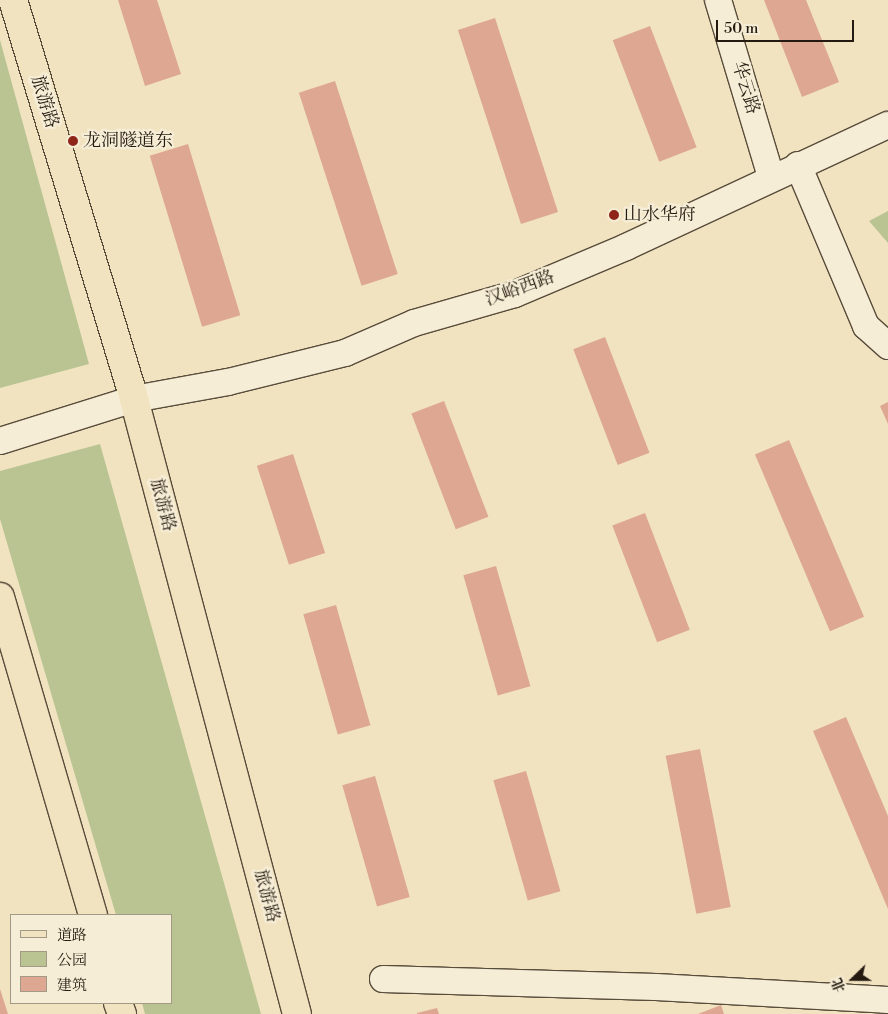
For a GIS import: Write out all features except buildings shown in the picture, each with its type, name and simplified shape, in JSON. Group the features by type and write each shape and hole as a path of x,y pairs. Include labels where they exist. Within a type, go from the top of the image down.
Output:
{"main road":[{"name":"旅游路","path":"13,0 134,399 296,1014"},
{"path":"0,597 93,914"}],"street":[{"name":"华云路","path":"718,0 771,177"},
{"name":"汉峪西路","path":"0,441 134,399 228,382 345,353 414,323 516,294 626,247 771,177 888,125"},
{"path":"798,165 866,326 888,346"},
{"path":"383,979 656,988 888,1000"}],"green space":[{"path":"0,40 89,364 0,388"},
{"path":"888,211 888,243 869,221"},
{"path":"100,444 261,1014 145,1014 142,1004 172,1004 172,914 116,914 0,519 0,471"}],"place":[{"name":"龙洞隧道东","path":"73,141"},
{"name":"山水华府","path":"614,215"}]}
